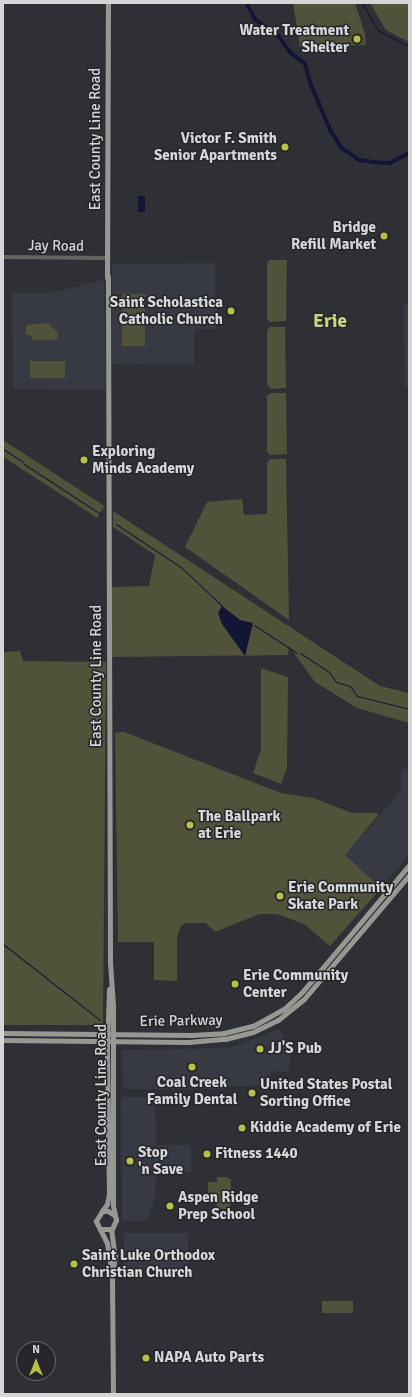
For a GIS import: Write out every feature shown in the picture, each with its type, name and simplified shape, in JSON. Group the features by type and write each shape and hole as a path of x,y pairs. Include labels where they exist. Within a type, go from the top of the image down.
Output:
{"main road":[{"name":"East County Line Road","path":"108,3 110,976 113,1034 114,1215"},
{"name":"Erie Parkway","path":"3,1033 217,1034 245,1028 273,1016 303,991 409,865"},
{"name":"Erie Parkway","path":"3,1040 215,1040 237,1037 271,1024 304,999 409,875"},
{"name":"East County Line Road","path":"102,1211 107,1204 109,1194 107,1034 110,976"},
{"path":"112,1275 115,1256 111,1230 116,1222 114,1215 108,1211 102,1211 96,1219 107,1243 112,1275 113,1394"},
{"path":"100,1229 111,1230"}],"street":[{"name":"Jay Road","path":"3,257 108,258"}],"shaded area":[{"path":"138,196 145,196 145,212 138,212"},
{"path":"215,263 216,329 194,329 194,365 112,364 112,264"},
{"path":"104,280 106,390 13,389 12,293 52,293"},
{"path":"404,304 409,304 409,387 405,387"},
{"path":"222,606 240,620 253,623 245,656 222,624 218,613"},
{"path":"401,769 409,769 409,855 381,888 345,855 401,791"},
{"path":"279,1029 291,1046 289,1072 271,1071 271,1086 231,1086 222,1089 123,1089 122,1050 230,1048"},
{"path":"121,1097 155,1097 156,1145 191,1145 191,1172 156,1173 155,1199 147,1221 122,1221"},
{"path":"124,1233 188,1233 188,1268 124,1268"}],"green space":[{"path":"293,3 355,3 365,34 366,45 300,47"},
{"path":"370,3 409,3 409,42 386,30"},
{"path":"269,260 287,260 286,321 270,322 267,319 267,263"},
{"path":"122,294 145,294 145,346 122,346"},
{"path":"48,323 58,333 57,340 32,340 31,335 26,335 26,325"},
{"path":"270,327 285,327 286,388 271,389 267,384 267,330"},
{"path":"30,361 65,361 65,378 30,378"},
{"path":"271,393 286,393 287,454 270,455 267,451 267,396"},
{"path":"3,440 104,506 97,518 3,457"},
{"path":"270,459 286,459 289,620 185,547 207,502 242,499 244,515 267,514 267,463"},
{"path":"113,511 380,686 409,693 409,723 357,708 315,682 289,646 288,655 110,657 109,587 149,586 155,555 113,527"},
{"path":"20,651 23,661 106,662 103,1025 3,1025 3,652"},
{"path":"261,668 288,677 287,768 281,784 253,773 261,749"},
{"path":"124,732 281,793 313,798 352,813 377,813 378,815 345,855 381,888 330,946 304,924 277,914 259,914 215,932 206,923 186,923 181,926 177,937 177,981 154,980 154,942 118,942 115,733"},
{"path":"217,1177 227,1177 231,1180 230,1209 217,1209 217,1193 208,1193 208,1182 217,1182"},
{"path":"322,1301 353,1301 353,1313 322,1313"}],"waterway":[{"path":"247,3 255,19 278,35 291,53 305,63 311,84 331,131 342,148 360,160 374,162 390,163 409,153"},
{"path":"362,3 379,31 409,46"},
{"path":"3,449 23,462"},
{"path":"24,464 102,515"},
{"path":"116,524 182,568 222,606"},
{"path":"254,625 297,653"},
{"path":"300,653 329,672 336,682 350,686 357,696 409,709"},
{"path":"3,944 100,1020"}],"place":[{"name":"Water Treatment Shelter","path":"357,39"},
{"name":"Victor F. Smith Senior Apartments","path":"285,147"},
{"name":"Bridge Refill Market","path":"384,236"},
{"name":"Saint Scholastica Catholic Church","path":"231,311"},
{"name":"Exploring Minds Academy","path":"84,460"},
{"name":"The Ballpark at Erie","path":"190,825"},
{"name":"Erie Community Skate Park","path":"280,896"},
{"name":"Erie Community Center","path":"235,984"},
{"name":"JJ'S Pub","path":"260,1049"},
{"name":"Coal Creek Family Dental","path":"192,1067"},
{"name":"United States Postal Sorting Office","path":"252,1093"},
{"name":"Kiddie Academy of Erie","path":"242,1128"},
{"name":"Fitness 1440","path":"207,1154"},
{"name":"Stop 'n Save","path":"130,1161"},
{"name":"Aspen Ridge Prep School","path":"170,1206"},
{"name":"Saint Luke Orthodox Christian Church","path":"74,1264"},
{"name":"NAPA Auto Parts","path":"146,1358"}],"district":[{"name":"Erie","path":"330,322"}]}
